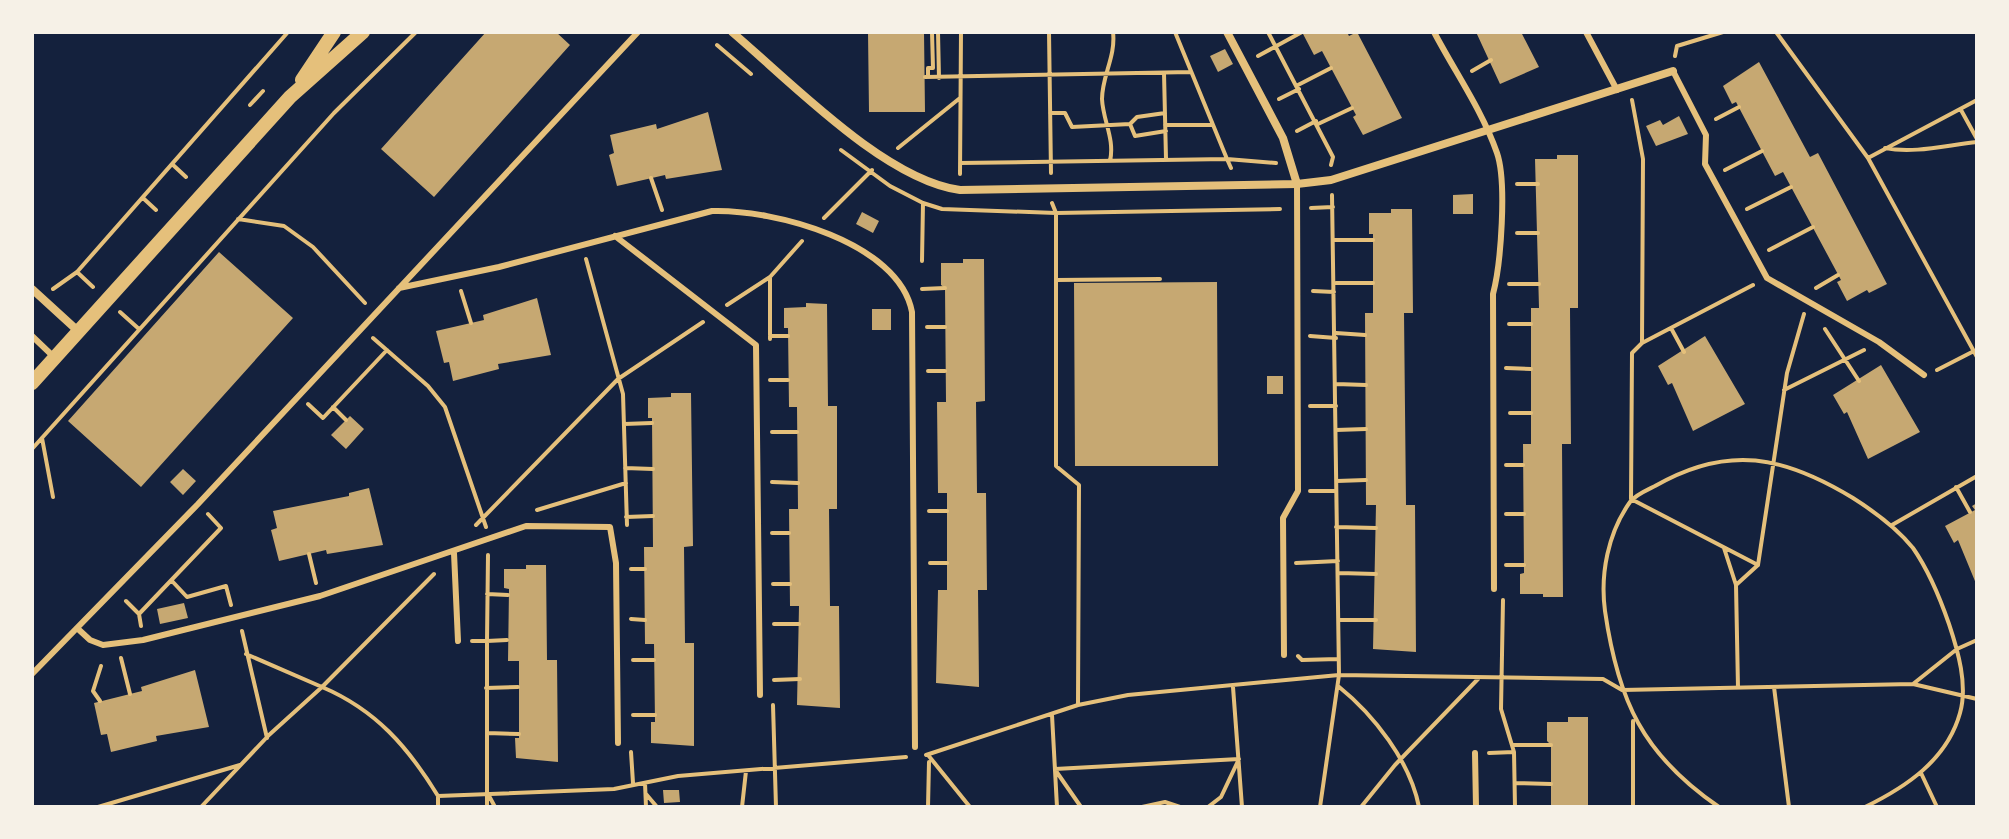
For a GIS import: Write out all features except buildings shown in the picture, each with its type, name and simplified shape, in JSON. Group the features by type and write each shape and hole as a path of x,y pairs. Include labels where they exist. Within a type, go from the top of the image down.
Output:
{"street":[{"path":"290,97 334,32"},
{"path":"32,383 290,97 363,32"},
{"path":"732,32 884,160 913,177 960,190 1297,184 1331,180 1673,71"},
{"path":"1227,32 1293,164 1297,184"},
{"path":"32,289 78,331"}],"lane":[{"path":"32,674 116,590 638,32"},
{"path":"1434,32 1498,156 1500,272 1495,284 1493,323 1494,589"},
{"path":"1586,32 1617,90"},
{"path":"1673,71 1706,135 1705,164 1767,278 1879,342 1924,375"},
{"path":"1284,655 1283,518 1298,491 1297,184"},
{"path":"399,288 457,277 712,211 732,210 812,230 874,257 887,267 909,297 915,747"},
{"path":"615,236 756,345 760,695"},
{"path":"32,336 55,358"},
{"path":"77,628 90,640 118,645 236,619 320,596 526,526 610,527 616,563 618,743"},
{"path":"454,553 458,641"},
{"path":"1475,753 1476,807"}],"path":[{"path":"51,291 77,272 288,32"},
{"path":"32,449 334,113 416,32"},
{"path":"932,32 933,68 928,68 926,77 1191,72"},
{"path":"938,32 939,78"},
{"path":"960,178 961,32"},
{"path":"1049,32 1051,180"},
{"path":"1110,161 1112,147 1102,103 1114,49 1113,32"},
{"path":"1175,32 1227,159"},
{"path":"1268,32 1333,157 1331,169"},
{"path":"1244,64 1302,32"},
{"path":"1673,71 1677,46 1723,32"},
{"path":"1776,32 1868,158 1977,357"},
{"path":"1297,85 1331,68"},
{"path":"1164,73 1166,160"},
{"path":"1630,86 1643,159 1642,343"},
{"path":"250,105 263,91"},
{"path":"896,149 960,97"},
{"path":"1868,158 1977,100"},
{"path":"1702,126 1739,107"},
{"path":"1318,125 1352,108"},
{"path":"1885,148 1906,152 1919,147 1977,140 1961,109"},
{"path":"1050,113 1065,113 1072,127 1130,124 1137,117 1165,113"},
{"path":"1130,124 1135,136 1166,128 1213,125"},
{"path":"1712,177 1762,151"},
{"path":"960,163 1227,159 1293,164"},
{"path":"172,164 186,177"},
{"path":"201,807 454,553 484,516 618,379 770,277 868,173"},
{"path":"651,178 666,222"},
{"path":"1734,216 1791,187"},
{"path":"1320,807 1339,675 1332,192"},
{"path":"142,198 156,210"},
{"path":"922,261 923,203"},
{"path":"1052,203 1056,213 1056,466 1079,485 1078,705"},
{"path":"662,209 673,206"},
{"path":"1311,208 1333,207"},
{"path":"817,213 838,221"},
{"path":"238,219 284,226 313,247 375,314"},
{"path":"1756,257 1813,227"},
{"path":"1500,233 1538,233"},
{"path":"1334,240 1373,240"},
{"path":"582,245 623,394 627,527 610,527"},
{"path":"77,272 93,287"},
{"path":"915,275 922,289 922,301"},
{"path":"1799,297 1838,275"},
{"path":"457,277 471,323"},
{"path":"756,345 770,336 770,277"},
{"path":"1719,807 1688,786 1659,757 1633,719 1611,653 1604,601 1607,549 1631,499 1632,353 1642,343 1767,278"},
{"path":"1056,280 1160,279"},
{"path":"1334,283 1373,283"},
{"path":"1495,284 1539,284"},
{"path":"922,289 945,288"},
{"path":"1298,290 1334,292"},
{"path":"1736,585 1758,565 1776,461 1784,390 1807,302"},
{"path":"1824,311 1825,329 1859,381"},
{"path":"121,313 139,329"},
{"path":"922,314 922,327"},
{"path":"1493,323 1531,324"},
{"path":"362,328 428,386 445,407 484,516 488,538 487,807"},
{"path":"1671,328 1684,352"},
{"path":"1299,336 1365,335"},
{"path":"299,395 323,418 387,350"},
{"path":"1924,375 1974,351"},
{"path":"1784,390 1847,359"},
{"path":"1493,368 1531,369"},
{"path":"1336,384 1366,385"},
{"path":"1299,406 1336,406"},
{"path":"333,407 346,420"},
{"path":"1494,413 1531,413"},
{"path":"624,424 652,423"},
{"path":"1336,430 1366,429"},
{"path":"757,432 797,432"},
{"path":"42,438 53,497"},
{"path":"1631,499 1699,466 1738,460 1776,461 1821,479 1892,525 1913,549 1939,595 1957,649 1964,696 1960,716 1944,749 1921,773 1865,807"},
{"path":"625,468 653,469"},
{"path":"1892,525 1977,476"},
{"path":"1336,481 1366,480"},
{"path":"758,482 798,483"},
{"path":"526,526 528,514 552,502 626,483"},
{"path":"1956,487 1970,512"},
{"path":"1298,491 1336,491"},
{"path":"924,512 925,499"},
{"path":"1631,499 1758,565"},
{"path":"626,517 653,516"},
{"path":"1336,527 1376,528"},
{"path":"139,614 221,528"},
{"path":"1724,548 1736,585 1738,688"},
{"path":"925,550 925,563"},
{"path":"309,554 320,596"},
{"path":"1283,563 1338,561"},
{"path":"628,569 645,569"},
{"path":"1338,573 1376,574"},
{"path":"172,581 187,597 226,586 267,738"},
{"path":"1494,589 1504,597 1501,709 1514,752 1515,807"},
{"path":"116,590 139,614 143,640"},
{"path":"487,594 508,595"},
{"path":"628,619 645,620"},
{"path":"1338,620 1376,620"},
{"path":"759,624 799,624"},
{"path":"458,641 507,640"},
{"path":"1913,684 1957,649 1977,640"},
{"path":"118,645 130,694"},
{"path":"246,654 358,705 390,729 417,761 438,796 438,807"},
{"path":"1284,655 1300,656 1302,660 1338,659"},
{"path":"629,660 654,660"},
{"path":"100,701 93,691 101,666"},
{"path":"438,796 614,789 678,776 928,757 1078,705 1128,695 1339,675 1603,679 1622,690 1913,684 1977,699"},
{"path":"1361,807 1400,759 1479,678"},
{"path":"760,680 800,679"},
{"path":"1338,686 1365,712 1400,759 1419,807"},
{"path":"486,688 518,687"},
{"path":"1233,687 1242,807"},
{"path":"1774,687 1789,807"},
{"path":"760,695 773,695 772,768 776,807"},
{"path":"630,715 655,715"},
{"path":"1052,715 1057,807"},
{"path":"1633,719 1633,807"},
{"path":"487,733 519,734"},
{"path":"631,742 633,785"},
{"path":"1512,745 1551,745"},
{"path":"1475,753 1514,752"},
{"path":"928,757 928,807"},
{"path":"928,757 970,807"},
{"path":"1055,769 1239,759"},
{"path":"1208,807 1221,797 1239,759"},
{"path":"98,807 242,764"},
{"path":"1055,769 1081,807"},
{"path":"742,807 746,771"},
{"path":"1921,773 1937,807"},
{"path":"645,783 646,807"},
{"path":"1515,783 1551,784"},
{"path":"487,792 495,807"},
{"path":"646,794 657,807"},
{"path":"1142,807 1165,802 1180,807"}]}
